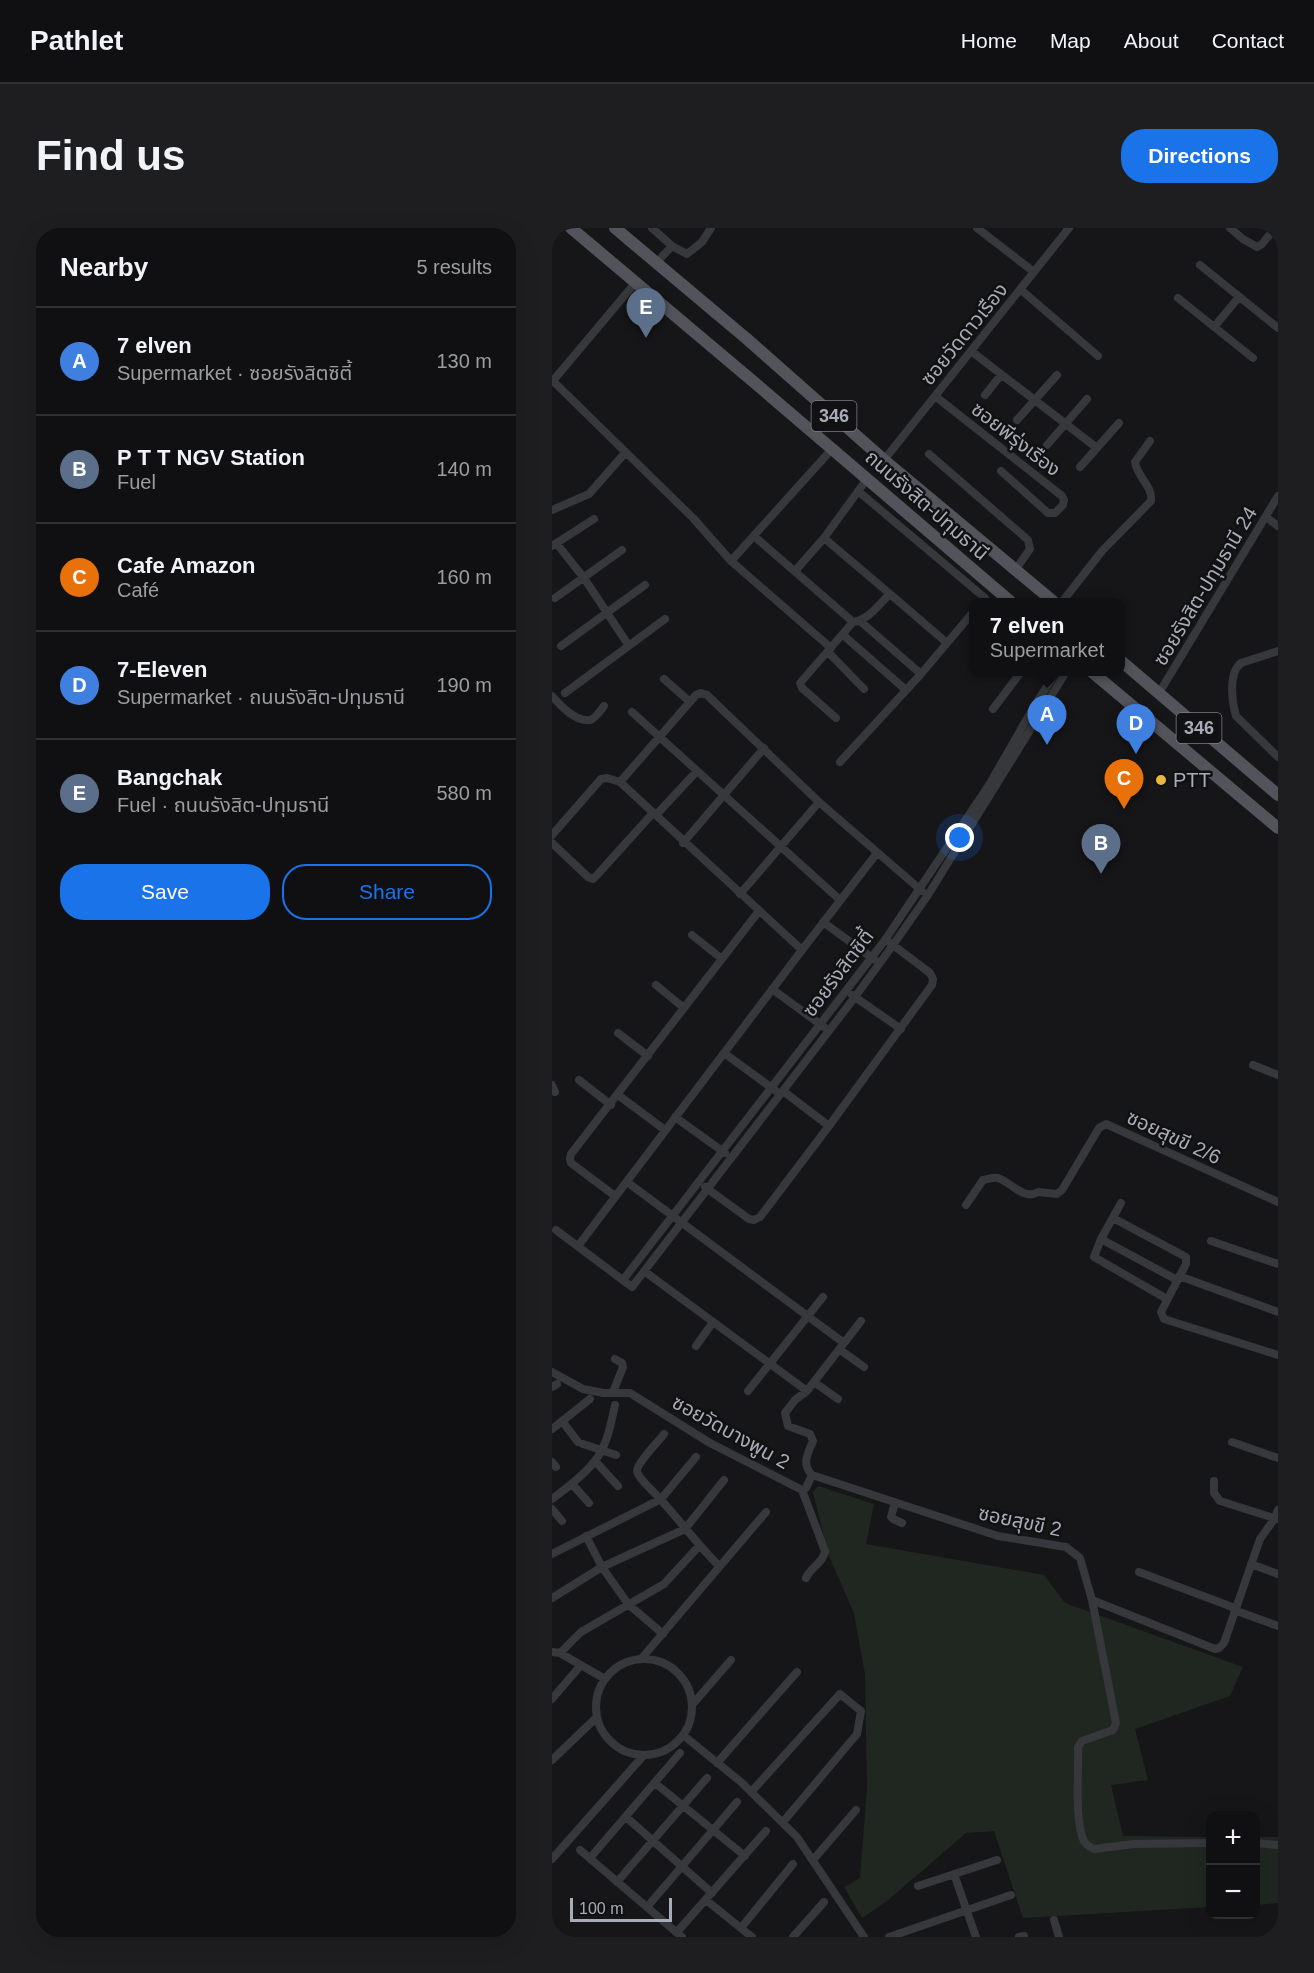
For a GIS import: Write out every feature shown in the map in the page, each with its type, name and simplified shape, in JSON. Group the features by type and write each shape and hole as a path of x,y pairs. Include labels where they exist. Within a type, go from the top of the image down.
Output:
{"main road":[{"name":"ถนนรังสิต-ปทุมธานี","path":"615,228 1048,598"},
{"name":"ถนนรังสิต-ปทุมธานี","path":"573,229 867,479 987,596"},
{"name":"346","path":"1125,664 1278,795"},
{"name":"346","path":"1097,676 1278,828"}],"street":[{"path":"652,228 672,246 687,254 702,242 711,228"},
{"path":"977,228 1034,272"},
{"name":"ซอยวัดดาวเรือง","path":"884,460 1069,228"},
{"path":"1230,228 1257,247 1275,228"},
{"path":"657,262 672,246"},
{"path":"1200,265 1278,328"},
{"path":"636,282 552,382 693,518 731,561 830,650 864,689"},
{"path":"1020,289 1098,356"},
{"path":"1214,327 1239,297"},
{"path":"1178,298 1253,358"},
{"path":"971,351 1097,448"},
{"path":"985,395 1001,375"},
{"path":"1017,420 1058,375"},
{"name":"ซอยพีรุ่งเรือง","path":"935,396 1062,496 1063,505 1055,513 1048,513 1001,471"},
{"path":"1047,445 1087,399"},
{"path":"1080,467 1119,423"},
{"path":"1066,598 1102,551 1151,501 1150,489 1136,469 1135,462 1149,441"},
{"path":"731,561 832,449"},
{"path":"552,510 589,494 625,453"},
{"path":"929,454 1028,540 1030,549 1016,569"},
{"path":"795,571 824,538 867,479"},
{"path":"858,491 987,596"},
{"name":"ซอยรังสิต-ปทุมธานี 24","path":"1159,693 1278,496"},
{"path":"1266,517 1278,526"},
{"path":"594,519 554,545 584,578 629,646"},
{"path":"755,537 921,674"},
{"path":"824,538 947,643"},
{"path":"555,598 622,550"},
{"path":"561,646 645,585"},
{"path":"836,718 800,686 800,683 856,622 866,618 890,594"},
{"path":"840,762 921,674 969,617"},
{"path":"565,693 665,619"},
{"path":"843,635 906,690"},
{"path":"1278,651 1241,663 1236,667 1233,677 1236,716 1278,757"},
{"path":"993,709 1018,676"},
{"name":"ซอยรังสิตซิตี้","path":"1053,676 989,785 885,940 623,1280 632,1287 893,945 928,895 1064,676"},
{"path":"664,679 690,702"},
{"path":"620,782 696,695 701,693 707,695 819,802 928,895"},
{"path":"552,696 571,714 589,720 604,706"},
{"path":"632,712 840,900"},
{"path":"683,843 764,748"},
{"path":"552,843 593,879 697,771"},
{"path":"552,835 601,780 607,778 620,782 683,843 802,950"},
{"path":"741,894 819,802"},
{"path":"578,1246 877,853"},
{"path":"615,1196 571,1163 571,1154 759,910"},
{"path":"823,922 879,963"},
{"path":"692,935 722,958"},
{"path":"698,1182 749,1219 754,1220 760,1217 830,1126 932,985 933,979 930,973 885,940"},
{"path":"656,985 684,1008"},
{"path":"772,989 829,1031"},
{"path":"846,990 901,1029"},
{"path":"618,1033 648,1056"},
{"path":"723,1053 772,1089 830,1126"},
{"path":"1252,1065 1278,1075"},
{"path":"579,1080 611,1105"},
{"path":"618,1095 665,1130"},
{"path":"675,1117 731,1158"},
{"name":"ซอยสุขขี 2/6","path":"966,1205 983,1180 988,1179 998,1179 1031,1196 1038,1192 1057,1194 1099,1128 1106,1124 1278,1202"},
{"path":"627,1182 808,1316 864,1367"},
{"path":"1121,1203 1094,1254 1097,1260 1167,1299"},
{"path":"1113,1218 1186,1257 1186,1264 1161,1312 1164,1319 1278,1354"},
{"path":"556,1230 623,1280"},
{"path":"1101,1239 1178,1278 1278,1312"},
{"path":"1211,1241 1278,1264"},
{"path":"644,1271 807,1391"},
{"path":"748,1392 823,1297"},
{"path":"804,1489 811,1477 805,1463 813,1441 810,1434 788,1426 785,1413 795,1400 807,1391 861,1321"},
{"path":"696,1346 713,1322"},
{"path":"613,1392 623,1367 622,1363 615,1359"},
{"name":"ซอยวัดบางพูน 2","path":"552,1372 583,1389 603,1393 630,1393 710,1443 804,1489 825,1555 806,1578"},
{"path":"814,1382 838,1399"},
{"path":"552,1429 590,1399"},
{"path":"552,1499 596,1461 611,1426 615,1405"},
{"path":"562,1421 581,1443 616,1455"},
{"path":"664,1434 639,1464 637,1471 699,1546 719,1566"},
{"path":"1232,1442 1278,1458"},
{"path":"552,1554 661,1499 696,1457"},
{"path":"596,1461 618,1486"},
{"name":"ซอยสุขขี 2","path":"811,1477 998,1536 1066,1547 1080,1558 1092,1600 1116,1723 1113,1730 1079,1743 1079,1815 1084,1842 1094,1849 1134,1844 1206,1843"},
{"path":"552,1598 602,1567 685,1529 724,1480"},
{"path":"1214,1481 1214,1494 1220,1501 1276,1519"},
{"path":"572,1484 589,1503"},
{"path":"895,1503 891,1514 892,1520 902,1523"},
{"path":"552,1509 562,1521"},
{"path":"1092,1600 1220,1648 1224,1643 1260,1539 1276,1519 1278,1510"},
{"path":"641,1659 766,1512"},
{"path":"586,1536 602,1567 628,1604 663,1634"},
{"path":"604,1679 556,1652 581,1632 664,1584 699,1546"},
{"path":"1251,1564 1278,1574"},
{"path":"1139,1572 1278,1626"},
{"path":"641,1659 657,1660 670,1666 682,1677 689,1690 692,1705 690,1721 683,1735 672,1746 644,1755 628,1752 614,1744 603,1732 597,1717 598,1691 604,1679 621,1665 641,1659"},
{"path":"692,1705 731,1660"},
{"path":"552,1699 581,1665"},
{"path":"717,1763 797,1672"},
{"path":"751,1792 840,1694 861,1711 857,1734 783,1822"},
{"path":"552,1760 597,1717"},
{"path":"683,1735 783,1822 813,1860 864,1937"},
{"path":"590,1858 680,1753"},
{"path":"552,1859 644,1755"},
{"path":"617,1882 707,1778"},
{"path":"655,1783 745,1856"},
{"path":"647,1907 737,1802"},
{"path":"813,1860 856,1810"},
{"path":"626,1817 682,1866 709,1896 752,1937"},
{"path":"580,1850 679,1935 709,1896 766,1831"},
{"path":"1260,1843 1278,1845"},
{"path":"918,1886 996,1860"},
{"path":"741,1928 793,1864"},
{"path":"954,1874 976,1937"},
{"path":"889,1937 1011,1895"},
{"path":"793,1937 824,1902"},
{"path":"1054,1920 1059,1937"}],"shaded area":[{"path":"818,1486 874,1504 866,1544 1044,1575 1065,1603 1243,1667 1230,1696 1135,1729 1148,1780 1111,1785 1123,1836 1206,1837 1206,1907 1023,1918 994,1831 966,1833 887,1901 862,1918 844,1887 860,1878 867,1788 865,1674 854,1613 828,1554 813,1492"},
{"path":"1260,1837 1278,1837 1278,1903 1260,1905"}],"place":[{"name":"Bangchak","path":"646,338"},
{"name":"7 elven","path":"1047,745"},
{"name":"7-Eleven","path":"1136,754"},
{"name":"PTT","path":"1161,780"},
{"name":"Cafe Amazon","path":"1124,809"},
{"name":"P T T NGV Station","path":"1101,874"}]}
